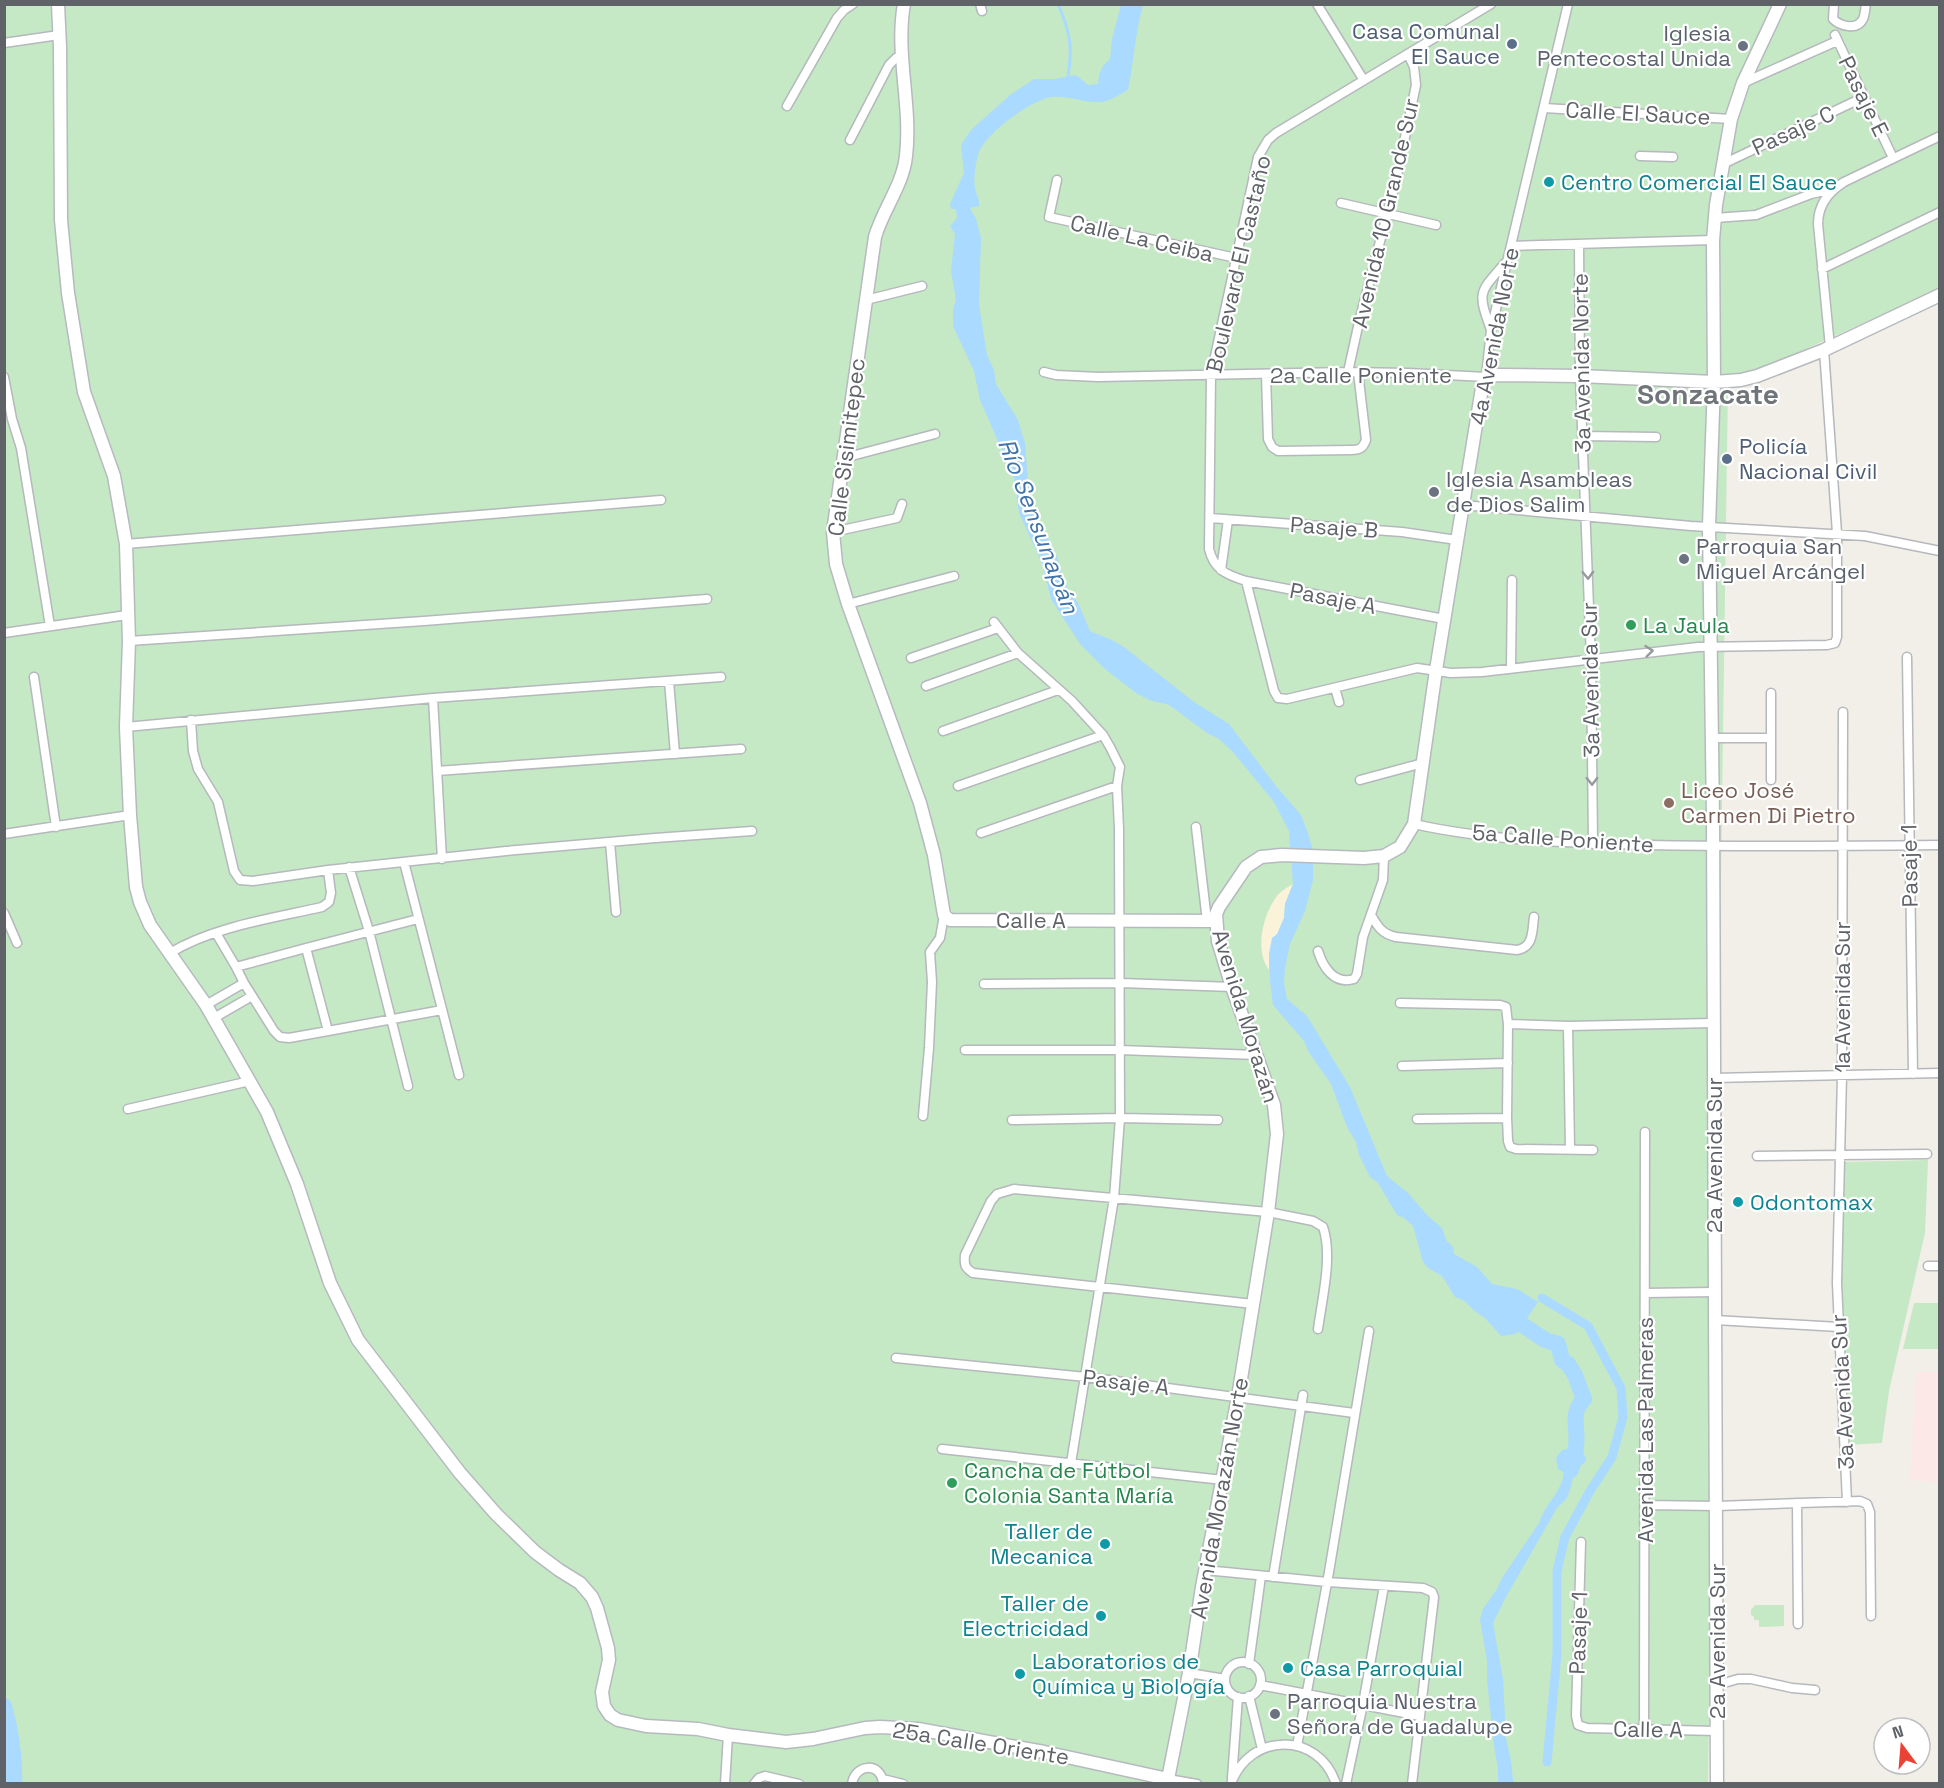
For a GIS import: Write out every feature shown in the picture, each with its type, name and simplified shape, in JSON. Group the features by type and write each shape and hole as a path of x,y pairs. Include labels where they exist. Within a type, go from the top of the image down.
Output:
{"street":[{"name":"25a Calle Oriente","path":"58,4 61,220 68,293 84,392 114,476 126,544 129,641 126,727 134,872 140,902 150,926 206,1005 267,1112 292,1173 330,1283 358,1340 460,1473 496,1514 535,1552 580,1583 592,1597 608,1648 609,1660 602,1692 604,1706 614,1718 632,1724 698,1729 791,1742 865,1728 918,1729 1044,1752 1167,1781 1197,1784"},
{"path":"787,106 837,18 853,4"},
{"name":"Calle Sisimitepec","path":"904,4 901,31 907,118 906,157 903,172 879,221 875,237 833,532 836,564 848,604 920,804 934,855 944,915"},
{"path":"1317,4 1364,79"},
{"name":"Boulevard El Castaño","path":"1222,571 1212,560 1209,549 1211,375 1258,157 1268,140 1276,133 1491,4"},
{"path":"1558,4 1565,18"},
{"name":"4a Avenida Norte","path":"1414,824 1444,620 1482,388 1486,377 1491,330 1568,4"},
{"name":"2a Avenida Sur","path":"1717,1784 1713,846 1709,526 1714,382 1713,240 1731,119 1743,83 1780,4"},
{"path":"1834,4 1833,19 1838,24 1850,26 1859,24 1863,19 1866,4"},
{"path":"4,43 59,34"},
{"name":"Pasaje E","path":"1743,83 1836,38 1893,158"},
{"name":"Avenida 10 Grande Sur","path":"1348,372 1416,85 1414,67 1408,54"},
{"path":"850,140 889,65 902,55"},
{"name":"Pasaje C","path":"1723,164 1864,97"},
{"name":"Calle El Sauce","path":"1544,108 1731,119"},
{"path":"1246,581 1274,691 1278,698 1287,699 1417,668 1451,673 1482,672 1651,651 1711,646 1827,645 1835,643 1837,637 1838,533 1819,214 1824,200 1844,182 1940,136"},
{"path":"1640,156 1673,157"},
{"name":"Calle La Ceiba","path":"1057,180 1049,217 1236,258"},
{"path":"1715,218 1756,215 1811,194 1834,189"},
{"path":"1341,203 1436,225"},
{"path":"1822,269 1940,212"},
{"path":"1511,246 1713,240"},
{"name":"3a Avenida Norte","path":"1579,245 1580,376 1585,517"},
{"path":"1491,330 1482,301 1482,292 1485,285 1507,260"},
{"path":"866,300 922,286"},
{"name":"2a Calle Poniente","path":"1044,372 1056,375 1098,377 1358,372 1486,377 1497,375 1580,376 1727,382 1757,376 1827,348 1940,295"},
{"path":"1266,374 1268,439 1272,447 1278,451 1358,450 1366,441 1358,372"},
{"path":"4,377 12,419 21,448 50,626"},
{"path":"844,458 935,434"},
{"path":"1582,436 1656,437"},
{"path":"126,544 661,500"},
{"path":"833,532 897,518 902,504"},
{"path":"1463,505 1585,517 1838,533 1885,539 1940,551"},
{"name":"3a Avenida Sur","path":"1585,517 1591,659 1593,844"},
{"name":"Pasaje B","path":"1210,518 1402,532 1457,540"},
{"path":"1222,571 1228,520"},
{"name":"Pasaje A","path":"1222,571 1246,581 1444,620"},
{"path":"848,604 954,576"},
{"path":"1511,668 1512,580"},
{"path":"129,641 707,599"},
{"path":"4,633 127,615"},
{"path":"910,658 996,625 1018,653 1072,701 1103,735 1120,767 1117,786 1121,983 1120,1118 1114,1198 1071,1463"},
{"path":"926,686 1018,653"},
{"name":"Pasaje 1","path":"1907,657 1912,1074"},
{"path":"34,677 56,827"},
{"path":"126,727 433,698 722,677"},
{"path":"669,681 675,754"},
{"path":"1335,688 1339,702"},
{"path":"943,731 1058,690"},
{"path":"1771,693 1771,780"},
{"path":"433,698 442,859"},
{"name":"1a Avenida Sur","path":"1837,1283 1842,1075 1843,712"},
{"path":"191,720 193,751 198,769 218,802 234,871 240,880 253,881 349,867 610,842 752,831"},
{"path":"958,786 1103,735"},
{"path":"1712,738 1771,738"},
{"path":"437,771 741,749"},
{"path":"1360,780 1423,763"},
{"path":"981,833 1117,786"},
{"path":"4,834 130,815"},
{"path":"1318,951 1322,963 1333,975 1348,980 1354,979 1357,974 1361,943 1383,880 1384,856 1400,847 1414,824"},
{"name":"5a Calle Poniente","path":"1414,824 1505,838 1593,844 1843,847 1940,845"},
{"path":"1196,828 1211,921"},
{"path":"610,842 616,912"},
{"name":"Avenida Morazán","path":"1268,1212 1277,1119 1211,921 1246,867 1261,857 1282,855 1364,858 1384,856"},
{"path":"404,862 459,1075"},
{"path":"349,867 369,931 408,1086"},
{"path":"170,953 216,933 322,907 329,902 331,893 328,870"},
{"path":"4,913 17,943"},
{"path":"923,1116 932,982 930,952 940,938 944,915"},
{"name":"Calle A","path":"944,915 950,920 1211,921"},
{"path":"1371,915 1386,935 1517,950 1530,944 1534,917"},
{"path":"236,967 418,919"},
{"path":"216,933 244,983 280,1037 289,1038 442,1010"},
{"path":"306,948 328,1031"},
{"path":"206,1005 244,983"},
{"path":"984,984 1121,983 1232,987"},
{"path":"214,1018 252,996"},
{"path":"1400,1003 1506,1007 1508,1024 1507,1118 1510,1147 1516,1149 1593,1149"},
{"path":"1508,1024 1569,1026 1713,1023"},
{"path":"1569,1026 1570,1149"},
{"path":"965,1050 1120,1050 1257,1055"},
{"path":"1402,1066 1508,1063"},
{"path":"1713,1078 1940,1073"},
{"path":"128,1109 250,1081"},
{"path":"1012,1120 1120,1118 1218,1120"},
{"path":"1417,1119 1507,1118"},
{"name":"Avenida Las Palmeras","path":"1644,1729 1645,1132"},
{"path":"1757,1156 1927,1154"},
{"path":"1253,1304 973,1273 964,1264 991,1201 997,1194 1014,1189 1268,1212 1313,1221 1323,1227 1327,1237 1326,1274 1318,1329"},
{"name":"Avenida Morazán Norte","path":"1167,1781 1189,1673 1205,1570 1238,1397 1268,1212"},
{"path":"1929,1266 1940,1266"},
{"name":"3a Avenida Sur","path":"1837,1283 1847,1502"},
{"path":"1645,1293 1715,1292"},
{"path":"1715,1320 1839,1327"},
{"path":"1297,1746 1369,1331"},
{"name":"Pasaje A","path":"896,1359 1086,1377 1354,1413"},
{"path":"1273,1577 1303,1395"},
{"path":"942,1449 1223,1480"},
{"path":"1645,1505 1717,1506 1860,1501 1867,1504 1870,1512 1871,1616"},
{"path":"1797,1503 1798,1624"},
{"name":"Pasaje 1","path":"1578,1725 1576,1716 1581,1542"},
{"path":"1205,1570 1327,1582 1423,1588 1432,1592 1434,1598 1412,1784"},
{"path":"1249,1664 1261,1576"},
{"path":"1346,1784 1384,1586"},
{"path":"1242,1662 1249,1664 1259,1673 1260,1684 1256,1692 1249,1696 1238,1697 1229,1692 1225,1679 1228,1670 1233,1665 1242,1662"},
{"path":"1189,1673 1225,1679"},
{"path":"1717,1685 1738,1679 1751,1679 1792,1688 1815,1690"},
{"path":"1260,1684 1420,1716"},
{"path":"1249,1696 1262,1749"},
{"path":"1231,1783 1238,1697"},
{"name":"Calle A","path":"1578,1725 1587,1728 1717,1731"},
{"path":"725,1784 728,1735"},
{"path":"1231,1783 1243,1762 1262,1749 1275,1745 1297,1746 1311,1752 1323,1761 1336,1784"},
{"path":"852,1784 856,1772 865,1767 874,1768 883,1781 903,1784"},
{"path":"754,1784 759,1778 765,1776 799,1784"}],"shaded area":[{"path":"1917,1372 1939,1372 1939,1483 1910,1480"}],"green space":[{"path":"4,5 1939,5 1939,289 1728,384 1708,1783 5,1783"},
{"path":"1928,1160 1925,1233 1889,1391 1882,1443 1846,1445 1841,1283 1844,1162"},
{"path":"1914,1303 1939,1303 1939,1349 1903,1349"},
{"path":"1755,1605 1784,1605 1784,1626 1759,1627 1759,1620 1754,1620 1751,1615 1751,1610"}],"sand":[{"path":"1293,884 1285,904 1284,918 1269,954 1269,970 1262,954 1264,925 1270,907 1277,897"}],"water":[{"path":"1121,5 1143,5 1128,90 1103,102 1058,97 1043,99 1022,110 1000,127 983,144 979,152 974,180 979,206 970,208 976,219 981,238 979,305 987,355 994,370 996,384 1018,420 1025,443 1028,483 1037,516 1056,554 1068,590 1078,603 1090,631 1124,647 1194,702 1229,724 1301,815 1313,851 1313,880 1305,911 1290,944 1284,983 1287,999 1307,1016 1350,1087 1387,1176 1408,1193 1442,1228 1446,1240 1453,1247 1454,1254 1477,1267 1492,1284 1517,1289 1538,1302 1516,1334 1501,1336 1484,1317 1463,1300 1455,1297 1442,1276 1428,1268 1423,1262 1413,1226 1397,1215 1378,1183 1370,1177 1359,1155 1356,1142 1347,1127 1331,1084 1308,1051 1304,1041 1273,1005 1269,954 1272,938 1277,934 1284,918 1285,904 1293,884 1289,831 1274,802 1233,752 1219,739 1169,705 1149,700 1136,693 1105,669 1080,644 1051,599 1042,563 1019,513 1014,478 980,400 974,371 953,326 953,309 956,300 951,271 955,234 950,226 957,218 956,209 951,209 950,204 964,173 961,145 971,130 1010,95 1034,79 1054,79 1076,75 1088,85 1098,84 1103,66 1110,59 1112,39"},
{"path":"1571,1448 1582,1450 1586,1461 1575,1471 1567,1498 1557,1508 1493,1623 1503,1679 1506,1738 1515,1783 1498,1783 1487,1661 1480,1619 1483,1609 1539,1523 1560,1486 1564,1472 1558,1469 1556,1458 1562,1450"}],"waterway":[{"path":"1058,4 1069,40 1068,76"},
{"path":"1542,1298 1588,1326 1621,1388 1623,1417 1612,1457 1565,1537 1557,1571 1557,1654 1547,1762"},
{"name":"Río Sensunapán","path":"1505,1313 1545,1340 1558,1344 1562,1360 1568,1364 1575,1375 1584,1399 1577,1410 1577,1439 1571,1470"},
{"path":"4,1706 12,1744 14,1784"}],"place":[{"name":"Casa Comunal El Sauce","path":"1512,44"},
{"name":"Iglesia Pentecostal Unida","path":"1743,46"},
{"name":"Centro Comercial El Sauce","path":"1549,182"},
{"name":"Policía Nacional Civil","path":"1727,459"},
{"name":"Iglesia Asambleas de Dios Salim","path":"1434,492"},
{"name":"Parroquia San Miguel Arcángel","path":"1684,559"},
{"name":"La Jaula","path":"1631,625"},
{"name":"Liceo José Carmen Di Pietro","path":"1669,803"},
{"name":"Odontomax","path":"1738,1202"},
{"name":"Cancha de Fútbol Colonia Santa María","path":"952,1483"},
{"name":"Taller de Mecanica","path":"1105,1544"},
{"name":"Taller de Electricidad","path":"1101,1616"},
{"name":"Casa Parroquial","path":"1288,1668"},
{"name":"Laboratorios de Química y Biología","path":"1020,1674"},
{"name":"Parroquia Nuestra Señora de Guadalupe","path":"1275,1714"}],"district":[{"name":"Sonzacate","path":"1708,394"}]}
